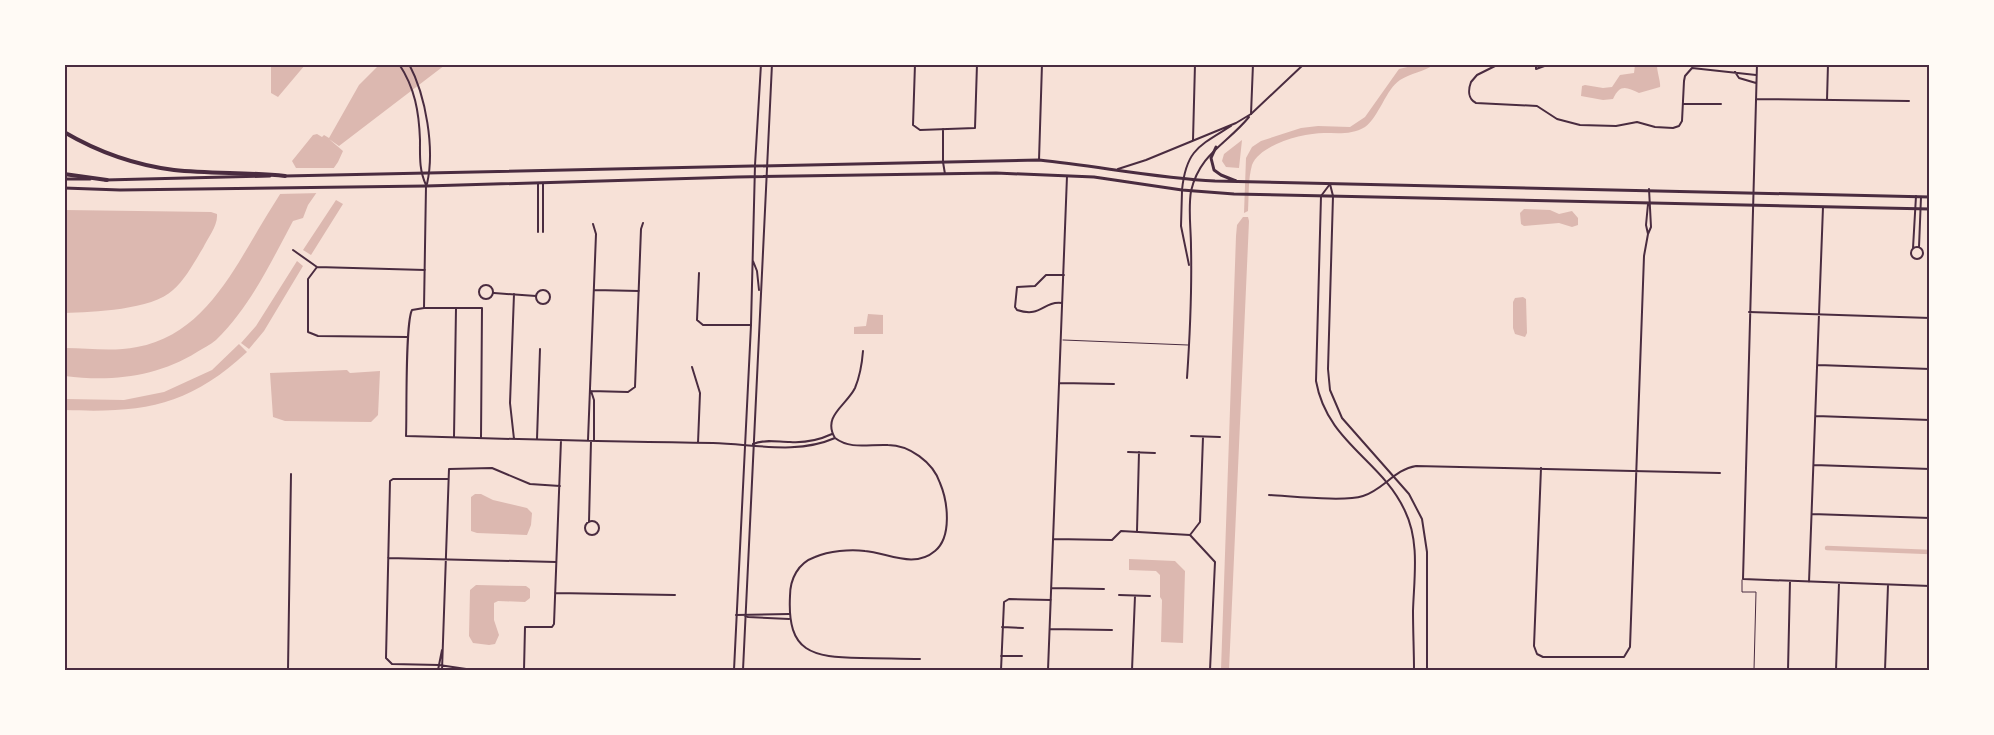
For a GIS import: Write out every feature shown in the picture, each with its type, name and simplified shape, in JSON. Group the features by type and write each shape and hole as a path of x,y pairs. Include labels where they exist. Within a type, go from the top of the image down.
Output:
{"highway":[{"path":"64,132 115,156 156,167 285,176"},
{"path":"64,177 107,180"}],"main road":[{"path":"1216,147 1211,158 1214,170 1240,182"},
{"path":"107,180 1039,160 1183,179 1240,182 1649,189 1929,197"},
{"path":"64,188 120,190 426,186 766,176 996,173 1094,177 1182,190 1253,195 1929,208"}],"street":[{"path":"399,64 414,93 419,120 420,173 426,186"},
{"path":"409,64 420,89 427,119 429,173 426,186 424,308"},
{"path":"734,670 751,325 754,177 761,64"},
{"path":"742,670 772,64"},
{"path":"915,64 913,125 920,130 975,128 976,64"},
{"path":"1039,160 1042,64"},
{"path":"1193,141 1195,64"},
{"path":"1251,114 1253,64"},
{"path":"1187,378 1192,246 1190,201 1194,180 1198,170 1216,147 1240,128 1251,114 1304,64"},
{"path":"1499,64 1477,75 1471,82 1470,98 1472,101 1537,106 1557,119 1576,125 1616,126 1637,122 1655,127 1673,128 1681,124 1685,76 1691,66 1756,75"},
{"path":"1536,64 1536,69 1550,64"},
{"path":"1718,64 1718,70"},
{"path":"1757,64 1743,579 1929,586"},
{"path":"1827,100 1828,64"},
{"path":"1736,72 1739,78 1756,83"},
{"path":"1756,99 1909,101"},
{"path":"1683,104 1721,104"},
{"path":"1190,268 1181,226 1183,179 1188,160 1203,144 1251,114"},
{"path":"1116,170 1236,123"},
{"path":"943,129 945,174"},
{"path":"939,174 943,162"},
{"path":"1048,670 1067,176"},
{"path":"538,183 538,232"},
{"path":"543,183 543,232"},
{"path":"1330,184 1321,196 1316,370 1318,391 1325,412 1337,430 1385,482 1406,513 1414,540 1414,670"},
{"path":"1330,184 1334,196 1328,369 1330,390 1342,418 1394,476 1419,510 1426,536 1427,670"},
{"path":"1541,468 1534,646 1537,654 1544,657 1620,658 1627,655 1630,647 1644,256 1648,234 1646,215 1650,202 1649,189"},
{"path":"1916,196 1918,208 1919,247 1923,254 1918,260 1911,256 1911,251 1913,248 1918,208 1921,196"},
{"path":"1809,582 1823,205"},
{"path":"591,391 628,392 635,387 643,223"},
{"path":"589,522 597,524 596,534 591,535 586,532 585,526 589,522 594,400 591,391 596,234 593,224"},
{"path":"1913,248 1919,247"},
{"path":"293,250 317,267 426,270"},
{"path":"752,261 756,264 760,299"},
{"path":"317,267 308,279 308,332 318,336 408,337"},
{"path":"699,273 697,320 699,323 751,325"},
{"path":"1062,303 1052,302 1039,312 1024,312 1015,307 1017,287 1035,286 1046,276 1064,275"},
{"path":"484,285 489,285 494,292 490,298 485,299 481,297 479,290 484,285"},
{"path":"540,290 544,290 550,294 550,298 543,304 537,300 536,296 540,290"},
{"path":"594,290 639,291"},
{"path":"494,292 536,296"},
{"path":"514,294 510,403 514,439"},
{"path":"453,438 456,308"},
{"path":"481,438 483,308 412,310 408,337 406,436 453,438 745,443 765,447 801,447 835,438"},
{"path":"1749,312 1929,318"},
{"path":"750,338 759,338"},
{"path":"537,439 540,349"},
{"path":"863,351 858,382 848,400 832,418 832,433 841,442 857,446 896,446 909,450 922,459 933,470 942,489 947,527 943,541 937,549 928,556 911,560 856,550 813,557 799,568 793,579 789,619 800,642 811,651 823,656 920,659"},
{"path":"1817,365 1929,369"},
{"path":"692,367 700,393 698,443"},
{"path":"1059,383 1114,384"},
{"path":"1816,416 1929,420"},
{"path":"753,444 774,441 812,441 832,433"},
{"path":"1191,436 1220,437"},
{"path":"1190,535 1200,522 1203,437"},
{"path":"524,670 525,627 552,627 554,624 561,440"},
{"path":"1128,452 1155,453"},
{"path":"1137,531 1139,452"},
{"path":"1814,465 1929,469"},
{"path":"1269,495 1356,498 1367,495 1407,468 1416,466 1720,473"},
{"path":"440,670 449,469 492,468 530,484 560,486"},
{"path":"288,670 291,474"},
{"path":"448,479 393,479 390,481 386,657 392,664 440,665 473,670"},
{"path":"1812,514 1929,518"},
{"path":"1054,539 1112,540 1121,531 1190,535 1215,562 1210,670"},
{"path":"387,558 557,562"},
{"path":"1788,670 1790,581"},
{"path":"1836,670 1839,583"},
{"path":"1885,670 1888,585"},
{"path":"1052,588 1104,589"},
{"path":"555,593 675,596"},
{"path":"1119,595 1150,596"},
{"path":"1132,670 1135,596"},
{"path":"1001,670 1003,604 1006,600 1051,600"},
{"path":"736,615 789,614"},
{"path":"744,615 748,618 789,619"},
{"path":"1002,627 1023,628"},
{"path":"1050,629 1112,630"},
{"path":"1001,656 1022,656"}],"lane":[{"path":"1061,340 1190,345"},
{"path":"1743,579 1742,592 1756,592 1754,670"}],"shaded area":[{"path":"271,64 305,65 278,97 271,93"},
{"path":"379,65 445,65 339,146 329,139 343,151 338,162 308,205 303,218 293,221 250,299 216,340 182,360 150,372 116,378 65,376 65,348 110,350 137,347 159,341 178,331 195,318 210,303 236,267 296,168 292,161 313,135 317,134 322,137 324,135 329,138 359,85"},
{"path":"1416,65 1434,65 1395,84 1374,117 1360,130 1295,138 1264,151 1252,165 1248,211 1244,213 1246,158 1252,147 1261,141 1301,128 1350,127 1365,117 1399,69"},
{"path":"1635,65 1657,65 1660,87 1639,93 1624,88 1618,91 1613,99 1603,100 1581,96 1582,86 1612,87 1620,75 1634,73"},
{"path":"1242,140 1239,168 1226,167 1222,161 1224,154"},
{"path":"336,200 343,204 311,255 303,250"},
{"path":"1524,209 1550,210 1559,214 1572,211 1578,218 1578,225 1572,227 1559,223 1524,226 1521,224 1520,213"},
{"path":"65,210 211,212 217,214 217,218 190,270 173,290 163,297 122,309 65,313"},
{"path":"1243,217 1248,217 1249,221 1229,670 1221,670 1236,236 1237,225"},
{"path":"297,261 303,266 264,331 249,349 241,343 256,326"},
{"path":"1515,298 1526,299 1527,333 1525,337 1515,334 1513,328 1513,302"},
{"path":"868,314 883,315 883,334 854,334 854,327 866,326"},
{"path":"239,344 247,352 225,370 204,385 163,403 118,410 65,410 65,399 124,400 164,392 212,370"},
{"path":"347,370 350,373 380,371 378,415 371,422 285,421 273,417 270,373"},
{"path":"475,494 527,508 532,513 527,535 471,531 471,497"},
{"path":"1129,559 1175,561 1185,571 1183,643 1161,642 1160,575 1156,571 1129,570"},
{"path":"476,585 526,586 530,589 530,598 525,602 498,601 494,603 494,620 499,635 495,644 473,643 469,636 470,590"}],"pier":[{"path":"293,168 337,168 321,193 278,194"}],"waterway":[{"path":"1827,548 1930,552"}]}
